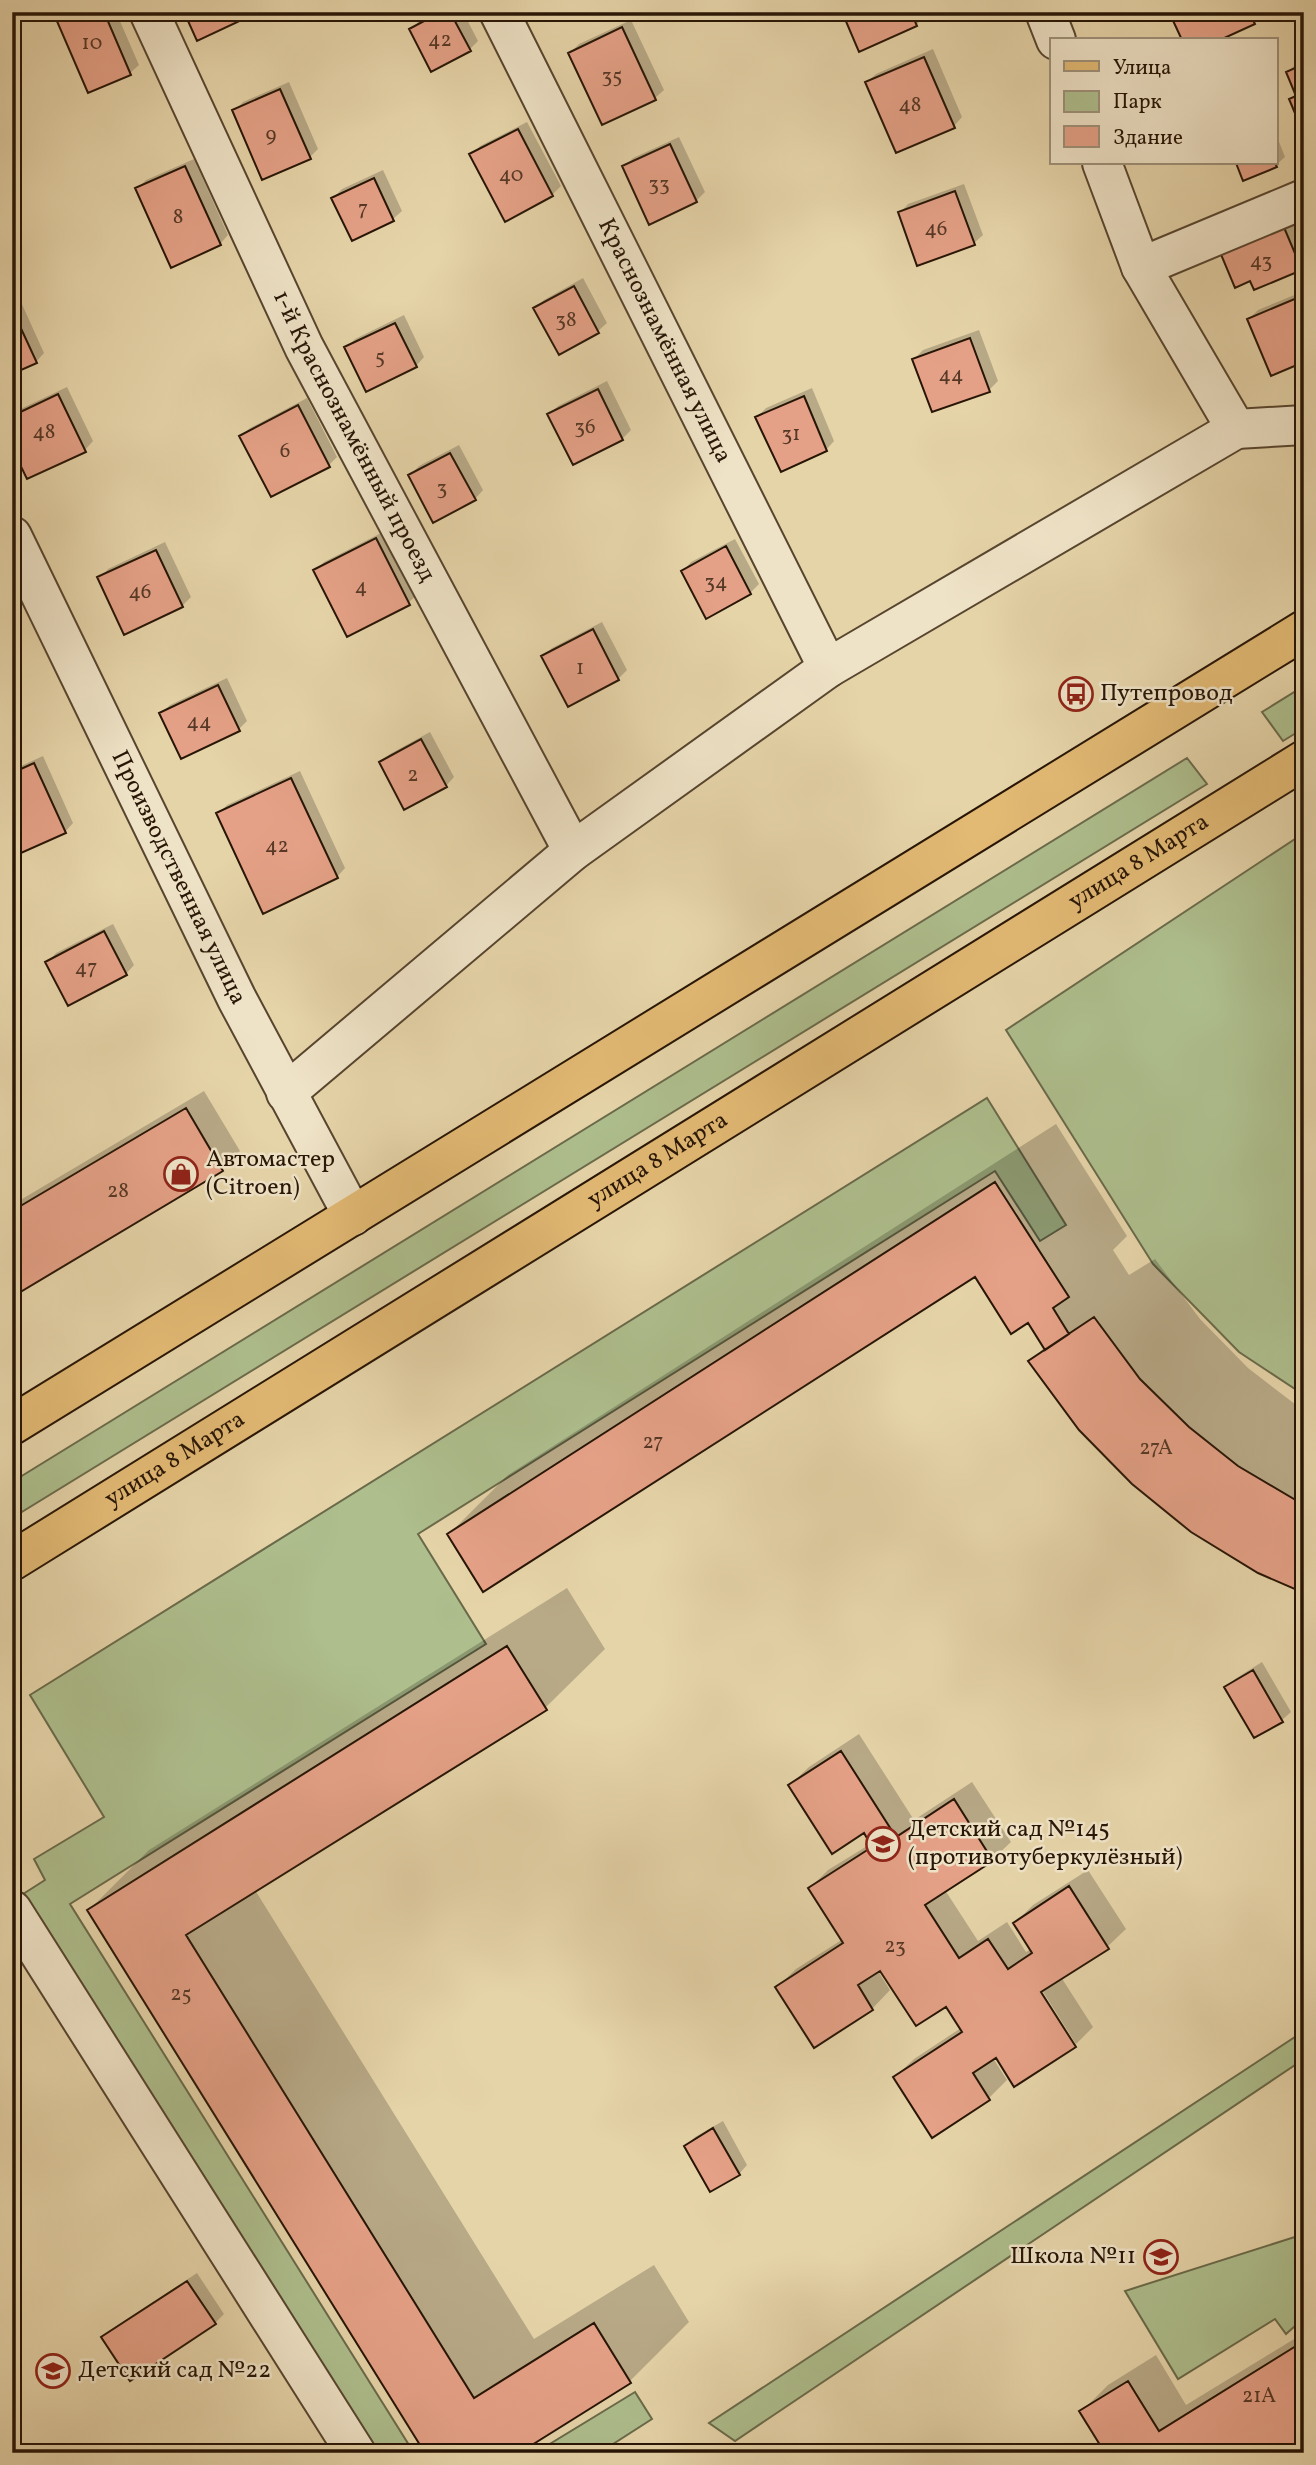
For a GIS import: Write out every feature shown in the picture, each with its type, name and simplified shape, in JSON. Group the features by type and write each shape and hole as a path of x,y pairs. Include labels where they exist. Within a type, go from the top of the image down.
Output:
{"main road":[{"path":"12,1425 1304,630"},
{"name":"улица 8 Марта","path":"12,1561 1304,760"}],"street":[{"name":"1-й Краснознамённый проезд","path":"149,12 304,347 573,852"},
{"name":"Краснознамённая улица","path":"499,12 828,668"},
{"path":"1045,12 1055,38"},
{"path":"1102,164 1141,267 1236,429"},
{"path":"1141,267 1304,199"},
{"path":"286,1093 573,852 828,668 1236,429 1304,425"},
{"name":"Производственная улица","path":"12,536 230,986 353,1216"},
{"path":"12,1909 356,2453"}],"green space":[{"path":"1304,686 1304,728 1283,741 1262,712"},
{"path":"1187,758 1207,784 12,1518 12,1482"},
{"path":"1304,833 1304,1395 1239,1352 1153,1264 1006,1030"},
{"path":"987,1098 1066,1225 1040,1241 995,1171 418,1534 486,1644 70,1904 414,2453 377,2453 20,1896 45,1880 34,1859 104,1817 30,1695"},
{"path":"1304,2031 1304,2059 735,2441 709,2423"},
{"path":"1304,2234 1304,2318 1286,2334 1275,2319 1178,2379 1125,2291"},
{"path":"635,2392 652,2419 599,2453 535,2453"}],"building":[{"path":"53,12 104,12 131,75 88,93"},
{"path":"184,12 244,12 246,18 197,41"},
{"path":"441,12 450,12 471,51 431,72 409,29"},
{"path":"842,12 911,12 917,26 859,52"},
{"path":"1169,12 1249,12 1255,24 1224,38 1181,38"},
{"path":"622,27 656,100 602,125 568,53"},
{"path":"924,57 955,128 896,153 865,82"},
{"path":"1304,64 1302,130 1289,99 1296,96 1286,72"},
{"path":"280,89 311,159 262,180 232,110"},
{"path":"518,129 553,196 505,222 469,154"},
{"path":"670,144 697,202 649,225 622,166"},
{"path":"1236,164 1276,164 1277,167 1243,181"},
{"path":"185,166 221,245 171,268 135,188"},
{"path":"374,178 394,221 352,241 331,198"},
{"path":"955,191 975,245 917,266 898,212"},
{"path":"1283,225 1302,270 1254,290 1250,281 1235,288 1220,252"},
{"path":"574,286 599,333 559,355 533,308"},
{"path":"1304,295 1304,362 1271,376 1247,319"},
{"path":"12,309 37,363 12,374"},
{"path":"395,323 417,367 366,392 344,347"},
{"path":"970,338 990,392 932,412 912,359"},
{"path":"598,389 623,440 573,465 547,414"},
{"path":"58,394 86,452 27,479 12,448 12,416"},
{"path":"804,396 827,451 781,472 755,417"},
{"path":"298,405 330,467 271,497 239,436"},
{"path":"450,453 476,500 433,523 408,475"},
{"path":"376,538 410,605 347,637 313,570"},
{"path":"726,546 751,594 706,619 681,571"},
{"path":"156,550 183,607 124,635 97,577"},
{"path":"593,629 619,680 568,707 541,656"},
{"path":"218,685 240,731 181,759 159,713"},
{"path":"421,739 447,787 404,810 379,762"},
{"path":"34,763 66,833 12,857 12,773"},
{"path":"291,778 338,878 263,914 216,813"},
{"path":"104,931 127,975 68,1006 45,962"},
{"path":"186,1108 223,1171 12,1297 12,1211"},
{"path":"995,1182 1069,1297 1053,1308 1069,1334 1045,1350 1028,1323 1011,1334 975,1277 483,1592 447,1534"},
{"path":"1094,1317 1140,1379 1189,1427 1238,1466 1304,1505 1304,1593 1258,1573 1191,1532 1132,1484 1079,1430 1028,1361"},
{"path":"507,1646 547,1710 186,1935 474,2398 594,2323 631,2383 519,2453 425,2453 87,1910"},
{"path":"1253,1670 1283,1722 1254,1738 1224,1687"},
{"path":"841,1751 896,1837 954,1799 993,1861 925,1905 959,1958 988,1939 1008,1969 1032,1953 1013,1923 1069,1886 1109,1949 1041,1992 1076,2047 1014,2087 996,2058 973,2073 990,2100 932,2138 893,2077 962,2032 946,2007 916,2026 880,1971 858,1985 873,2010 814,2048 775,1987 843,1943 808,1888 872,1847 864,1833 832,1854 788,1785"},
{"path":"713,2128 740,2175 710,2192 684,2146"},
{"path":"187,2281 216,2324 130,2381 101,2337"},
{"path":"1304,2341 1304,2453 1105,2453 1079,2411 1128,2381 1159,2431"}],"place":[{"name":"Путепровод","path":"1076,694"},
{"name":"Автомастер (Citroen)","path":"181,1174"},
{"name":"Детский сад №145 (противотуберкулёзный)","path":"883,1844"},
{"name":"Школа №11","path":"1161,2257"},
{"name":"Детский сад №22","path":"53,2371"}]}
